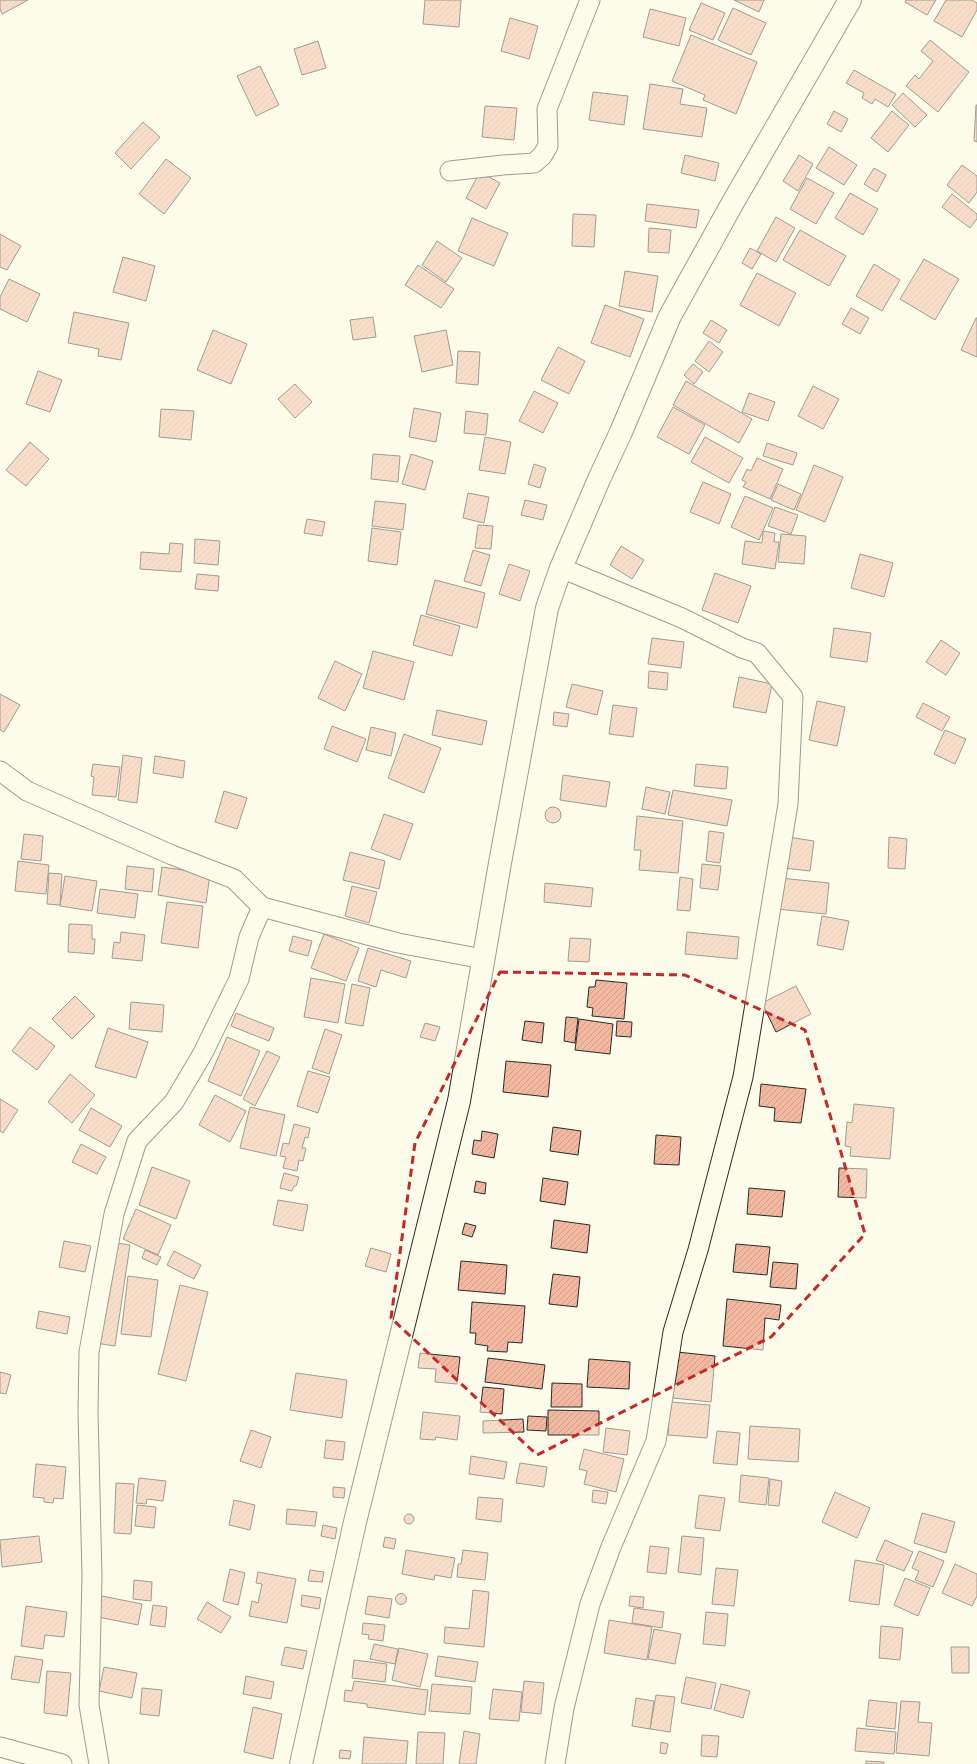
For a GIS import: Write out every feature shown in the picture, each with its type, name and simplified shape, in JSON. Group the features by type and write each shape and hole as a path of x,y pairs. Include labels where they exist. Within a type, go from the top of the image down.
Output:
{"main road":[{"path":"301,1764 355,1522 459,1101 483,959 547,608 561,568 670,316 732,204 850,0"}],"street":[{"path":"450,171 534,163 542,156 548,146 547,110 590,0"},
{"path":"555,1764 564,1708 590,1604 611,1546 637,1490 656,1442 673,1332 698,1250 743,1077 788,804 793,697 757,653 742,648 682,618 561,568"},
{"path":"0,771 27,791 172,855 234,879 262,907 398,943 483,959"},
{"path":"100,1764 89,1704 92,1576 88,1411 89,1352 114,1214 137,1141 174,1102 203,1053 239,979 249,937 262,907"},
{"path":"2,1754 62,1764"}],"highlighted area":[{"path":"500,972 685,975 805,1030 865,1234 771,1337 537,1455 391,1318 415,1143"}],"building":[{"path":"0,0 28,0 2,14 0,9"},
{"path":"425,0 461,0 459,27 423,24"},
{"path":"734,0 764,0 759,12"},
{"path":"906,0 936,0 927,15 905,2"},
{"path":"946,0 972,0 977,3 977,10 962,37 934,21"},
{"path":"701,3 725,13 713,40 689,30"},
{"path":"733,8 766,23 751,55 718,40"},
{"path":"650,9 686,18 679,46 643,37"},
{"path":"510,18 538,26 529,59 501,51"},
{"path":"691,35 757,62 736,114 703,100 705,95 672,81"},
{"path":"930,40 969,72 938,112 906,86 915,75 919,79 933,61 921,51"},
{"path":"318,41 326,68 302,75 294,49"},
{"path":"260,66 279,105 256,116 237,76"},
{"path":"854,70 896,94 888,107 875,99 872,104 862,98 864,93 846,83"},
{"path":"650,84 683,89 680,104 707,108 702,137 643,129"},
{"path":"593,92 628,96 624,125 589,120"},
{"path":"903,93 927,115 915,127 892,105"},
{"path":"977,105 977,142 974,141"},
{"path":"485,106 517,108 514,140 482,137"},
{"path":"834,111 848,119 841,132 827,124"},
{"path":"892,111 909,125 888,152 871,138"},
{"path":"143,122 160,137 131,169 115,153"},
{"path":"829,147 857,165 844,185 816,168"},
{"path":"685,155 719,163 715,181 681,173"},
{"path":"799,155 813,164 798,191 783,181"},
{"path":"166,159 191,178 164,214 139,194"},
{"path":"962,165 977,176 977,192 969,203 947,185"},
{"path":"874,168 886,175 877,192 864,184"},
{"path":"480,172 500,183 486,209 466,198"},
{"path":"807,178 834,193 816,224 790,209"},
{"path":"850,193 878,209 863,235 835,218"},
{"path":"952,194 977,214 977,219 970,228 942,207"},
{"path":"647,204 699,210 696,228 645,221"},
{"path":"573,214 596,215 594,247 572,246"},
{"path":"776,217 795,228 776,262 757,251"},
{"path":"472,218 508,233 494,266 458,251"},
{"path":"649,228 671,230 669,253 648,252"},
{"path":"800,230 846,256 829,286 783,260"},
{"path":"0,234 21,246 7,270 0,267"},
{"path":"437,241 462,258 446,282 422,265"},
{"path":"750,248 761,254 752,269 742,263"},
{"path":"123,257 155,266 146,301 113,292"},
{"path":"924,259 959,279 935,320 900,299"},
{"path":"874,264 900,280 882,311 856,296"},
{"path":"418,265 454,289 441,308 405,285"},
{"path":"625,271 658,276 652,312 619,306"},
{"path":"757,273 796,293 779,326 740,305"},
{"path":"9,279 40,294 27,322 0,309 0,297"},
{"path":"605,305 644,319 630,357 591,343"},
{"path":"851,308 869,318 860,334 842,324"},
{"path":"74,312 129,323 121,360 98,356 99,349 68,343"},
{"path":"373,317 376,337 353,340 350,320"},
{"path":"977,318 977,357 961,350"},
{"path":"711,320 727,330 719,343 703,333"},
{"path":"213,330 247,344 231,384 197,370"},
{"path":"446,330 453,365 422,372 414,336"},
{"path":"709,341 723,352 709,372 695,361"},
{"path":"558,347 585,361 569,394 541,380"},
{"path":"458,351 480,352 478,385 456,383"},
{"path":"693,364 703,372 694,384 684,375"},
{"path":"38,371 62,380 50,412 26,404"},
{"path":"686,381 752,419 739,443 673,405"},
{"path":"295,384 312,402 295,418 278,399"},
{"path":"813,386 839,399 823,429 798,416"},
{"path":"534,391 558,403 543,433 519,421"},
{"path":"749,393 775,402 768,421 742,412"},
{"path":"673,407 705,425 689,454 657,437"},
{"path":"414,408 441,413 436,442 409,437"},
{"path":"161,409 194,411 191,440 159,437"},
{"path":"466,411 488,414 486,435 464,433"},
{"path":"485,437 511,442 505,474 479,470"},
{"path":"705,437 743,458 729,483 691,462"},
{"path":"30,442 49,459 26,486 6,470"},
{"path":"767,443 797,453 793,465 763,456"},
{"path":"373,454 400,456 398,482 371,479"},
{"path":"411,454 433,461 425,490 402,484"},
{"path":"757,458 783,469 770,499 743,487 746,482 742,480 747,469 751,471"},
{"path":"534,464 546,468 540,488 528,484"},
{"path":"814,465 843,477 825,522 796,510"},
{"path":"703,482 731,494 719,524 690,512"},
{"path":"778,484 801,494 794,510 771,500"},
{"path":"468,493 489,497 484,523 463,518"},
{"path":"745,496 773,508 759,540 731,527"},
{"path":"525,500 547,505 543,520 521,515"},
{"path":"375,501 406,504 403,530 372,526"},
{"path":"775,507 798,515 791,534 768,526"},
{"path":"307,519 325,522 322,536 304,533"},
{"path":"478,525 493,526 491,549 475,548"},
{"path":"372,528 401,532 397,565 368,561"},
{"path":"763,531 775,533 774,542 779,542 775,569 742,564 745,541 762,543"},
{"path":"781,534 806,536 804,564 778,562"},
{"path":"195,539 220,541 218,565 194,563"},
{"path":"170,543 183,544 181,572 140,569 141,552 169,554"},
{"path":"621,546 644,560 632,579 610,565"},
{"path":"473,550 490,555 481,586 464,581"},
{"path":"860,554 893,563 884,597 851,588"},
{"path":"509,564 530,571 520,601 499,594"},
{"path":"715,573 751,586 738,623 702,610"},
{"path":"197,574 219,576 218,591 195,589"},
{"path":"435,580 485,593 477,628 426,614"},
{"path":"421,615 460,626 452,656 413,645"},
{"path":"834,628 871,633 867,662 830,657"},
{"path":"652,638 684,642 681,668 648,664"},
{"path":"941,640 960,653 946,675 926,662"},
{"path":"373,651 414,662 404,700 363,688"},
{"path":"335,661 362,674 345,711 318,698"},
{"path":"649,671 668,673 667,690 648,688"},
{"path":"739,677 772,684 766,713 733,707"},
{"path":"572,684 603,691 597,715 566,707"},
{"path":"0,694 20,705 4,732 0,730"},
{"path":"817,701 845,707 837,746 809,740"},
{"path":"923,703 950,717 942,731 916,717"},
{"path":"613,705 637,708 633,737 609,734"},
{"path":"437,710 487,721 482,745 432,735"},
{"path":"554,712 569,714 567,727 553,725"},
{"path":"332,726 366,739 357,762 324,749"},
{"path":"371,727 396,733 391,756 366,750"},
{"path":"945,730 966,739 955,764 934,754"},
{"path":"404,734 441,748 424,793 388,778"},
{"path":"123,755 142,758 137,803 118,800"},
{"path":"155,756 185,761 183,778 153,773"},
{"path":"93,764 120,767 116,797 92,795 94,777 91,776"},
{"path":"696,764 728,767 726,789 694,786"},
{"path":"563,775 610,782 606,807 560,800"},
{"path":"646,787 670,792 665,814 642,809"},
{"path":"673,790 732,800 727,826 668,815"},
{"path":"224,791 247,798 237,829 215,822"},
{"path":"553,807 559,809 561,815 559,821 553,823 547,821 545,815 547,809"},
{"path":"384,814 413,824 400,860 371,849"},
{"path":"637,816 683,821 678,873 639,870 641,850 634,850"},
{"path":"709,831 724,833 720,863 706,861"},
{"path":"24,834 43,836 41,861 21,859"},
{"path":"788,837 814,841 810,871 784,868"},
{"path":"889,837 907,839 905,869 888,868"},
{"path":"350,852 385,861 379,889 343,880"},
{"path":"18,861 49,865 46,894 15,891"},
{"path":"702,864 721,866 718,890 700,888"},
{"path":"127,866 154,869 152,892 125,889"},
{"path":"162,867 210,874 206,903 158,895"},
{"path":"49,873 62,874 60,905 47,904"},
{"path":"65,876 97,881 92,911 60,906"},
{"path":"680,877 693,879 690,911 677,910"},
{"path":"780,878 829,883 826,914 777,909"},
{"path":"545,883 593,888 591,907 544,902"},
{"path":"352,886 377,892 369,923 345,916"},
{"path":"100,889 138,894 135,918 97,913"},
{"path":"167,902 203,906 198,948 161,943"},
{"path":"822,916 849,921 843,950 817,945"},
{"path":"69,924 92,925 92,939 95,939 94,954 68,952"},
{"path":"121,932 145,935 142,961 112,958 114,942 120,943"},
{"path":"687,932 739,937 737,959 685,954"},
{"path":"324,934 359,948 346,981 311,968"},
{"path":"293,936 312,941 308,956 289,951"},
{"path":"570,938 591,939 589,962 568,961"},
{"path":"368,948 411,961 406,978 381,970 376,987 358,981"},
{"path":"311,978 345,984 338,1023 304,1017"},
{"path":"596,980 627,983 624,1019 592,1016 593,1008 587,1007 589,987 595,987"},
{"path":"352,984 370,988 363,1026 345,1023"},
{"path":"796,986 811,1014 776,1032 762,1003"},
{"path":"75,996 95,1016 72,1039 52,1019"},
{"path":"131,1002 164,1005 162,1032 129,1029"},
{"path":"236,1013 274,1028 269,1041 231,1026"},
{"path":"566,1017 578,1018 575,1043 564,1041"},
{"path":"579,1019 613,1024 610,1054 575,1050"},
{"path":"525,1021 544,1023 542,1043 522,1040"},
{"path":"617,1021 632,1022 631,1037 616,1036"},
{"path":"425,1023 440,1027 435,1041 420,1037"},
{"path":"30,1027 55,1046 37,1070 12,1051"},
{"path":"108,1028 148,1042 136,1078 95,1067"},
{"path":"325,1029 342,1035 329,1074 312,1068"},
{"path":"227,1037 260,1051 241,1096 208,1081"},
{"path":"267,1051 280,1057 255,1106 243,1099"},
{"path":"506,1061 551,1065 548,1097 503,1092"},
{"path":"308,1071 330,1077 318,1113 297,1106"},
{"path":"70,1074 95,1095 72,1123 48,1102"},
{"path":"761,1084 806,1089 801,1123 774,1121 775,1108 759,1106"},
{"path":"215,1095 246,1111 230,1142 199,1125"},
{"path":"0,1099 18,1110 3,1133 0,1131"},
{"path":"854,1104 894,1108 890,1159 850,1156 851,1147 845,1146 847,1122 852,1123"},
{"path":"250,1107 285,1115 276,1156 240,1148"},
{"path":"91,1108 122,1126 110,1147 79,1130"},
{"path":"294,1124 310,1128 308,1138 305,1137 302,1148 306,1148 303,1161 299,1160 297,1171 283,1168 286,1157 280,1156 283,1143 289,1144"},
{"path":"553,1127 581,1131 578,1155 550,1151"},
{"path":"482,1131 498,1134 494,1158 472,1154 474,1140 481,1141"},
{"path":"656,1135 681,1137 679,1165 654,1164"},
{"path":"81,1144 106,1157 97,1174 72,1162"},
{"path":"152,1167 190,1181 176,1219 139,1205"},
{"path":"839,1168 867,1169 866,1198 838,1197"},
{"path":"284,1173 299,1177 296,1186 294,1186 292,1191 280,1188"},
{"path":"543,1178 568,1182 565,1205 540,1201"},
{"path":"476,1181 486,1183 485,1194 474,1192"},
{"path":"749,1188 785,1191 782,1217 747,1214"},
{"path":"278,1200 308,1205 303,1231 273,1225"},
{"path":"136,1209 171,1225 158,1255 123,1239"},
{"path":"554,1220 590,1225 587,1253 551,1248"},
{"path":"465,1223 476,1226 472,1237 462,1234"},
{"path":"64,1241 91,1246 85,1272 59,1267"},
{"path":"110,1242 130,1245 115,1346 95,1343"},
{"path":"736,1244 770,1247 767,1275 733,1272"},
{"path":"371,1248 391,1254 386,1272 365,1266"},
{"path":"145,1250 161,1257 157,1265 142,1258"},
{"path":"174,1251 201,1265 194,1279 167,1265"},
{"path":"461,1261 507,1265 505,1294 458,1290"},
{"path":"773,1262 798,1264 796,1289 770,1287"},
{"path":"553,1274 580,1277 577,1307 549,1304"},
{"path":"128,1276 158,1280 151,1337 121,1334"},
{"path":"180,1285 208,1292 186,1381 158,1374"},
{"path":"727,1299 781,1305 779,1320 765,1318 763,1350 723,1346"},
{"path":"472,1302 525,1306 522,1343 508,1342 507,1352 487,1351 488,1346 475,1344 476,1333 470,1333"},
{"path":"39,1311 70,1317 67,1334 36,1328"},
{"path":"677,1352 715,1356 711,1402 673,1398"},
{"path":"420,1353 460,1357 457,1384 435,1382 436,1369 418,1368"},
{"path":"488,1358 545,1365 542,1389 485,1382"},
{"path":"589,1359 630,1362 629,1389 587,1387"},
{"path":"0,1372 11,1375 6,1394 0,1393"},
{"path":"296,1373 347,1380 342,1418 290,1410"},
{"path":"552,1383 582,1384 582,1407 551,1407"},
{"path":"483,1387 504,1389 502,1414 480,1412"},
{"path":"670,1402 710,1405 707,1438 668,1435"},
{"path":"548,1410 599,1411 599,1435 548,1435"},
{"path":"423,1412 460,1416 457,1440 436,1437 435,1440 420,1439"},
{"path":"528,1416 547,1417 546,1431 527,1430"},
{"path":"523,1419 524,1432 483,1433 483,1421"},
{"path":"750,1426 800,1429 798,1462 748,1459"},
{"path":"606,1428 630,1431 627,1455 603,1452"},
{"path":"251,1430 271,1437 261,1468 240,1461"},
{"path":"717,1431 740,1433 737,1465 713,1463"},
{"path":"326,1440 345,1442 343,1460 324,1458"},
{"path":"584,1449 624,1459 616,1492 584,1484 587,1471 579,1469"},
{"path":"471,1456 507,1462 504,1479 469,1474"},
{"path":"520,1463 547,1467 544,1487 516,1483"},
{"path":"36,1464 66,1467 63,1499 54,1498 53,1503 44,1502 44,1498 33,1497"},
{"path":"741,1475 769,1478 766,1505 739,1502"},
{"path":"139,1478 166,1481 163,1501 147,1499 146,1504 136,1503"},
{"path":"770,1479 782,1481 779,1506 768,1505"},
{"path":"116,1483 134,1484 131,1534 114,1533"},
{"path":"333,1487 345,1488 344,1498 333,1497"},
{"path":"593,1490 608,1492 606,1504 592,1502"},
{"path":"835,1492 870,1508 857,1538 822,1522"},
{"path":"699,1495 725,1498 720,1531 695,1528"},
{"path":"478,1497 503,1499 501,1522 476,1519"},
{"path":"234,1500 255,1505 250,1530 229,1525"},
{"path":"137,1505 156,1507 154,1528 135,1526"},
{"path":"287,1509 317,1512 315,1526 286,1524"},
{"path":"922,1513 955,1522 946,1553 914,1543"},
{"path":"407,1514 411,1514 413,1515 413,1523 407,1524 404,1521 404,1517"},
{"path":"323,1525 337,1528 335,1539 321,1536"},
{"path":"39,1536 42,1562 2,1567 0,1540"},
{"path":"682,1536 704,1538 701,1575 678,1572"},
{"path":"385,1537 396,1539 394,1549 383,1547"},
{"path":"885,1540 913,1552 904,1571 876,1560"},
{"path":"650,1546 669,1548 666,1574 647,1572"},
{"path":"406,1550 455,1558 451,1578 435,1575 434,1580 402,1574"},
{"path":"463,1550 488,1553 485,1580 457,1577 458,1564 461,1564"},
{"path":"919,1551 944,1561 933,1587 915,1580 919,1571 912,1568"},
{"path":"855,1560 884,1565 879,1605 849,1601"},
{"path":"955,1564 977,1574 977,1596 972,1606 942,1593"},
{"path":"716,1568 738,1570 734,1606 712,1604"},
{"path":"230,1569 245,1573 238,1605 223,1601"},
{"path":"310,1570 324,1572 322,1582 308,1581"},
{"path":"258,1572 296,1579 287,1623 249,1616 252,1601 258,1603 262,1584 256,1583"},
{"path":"905,1578 930,1588 918,1616 894,1605"},
{"path":"134,1580 152,1582 151,1601 133,1599"},
{"path":"473,1590 489,1592 484,1647 444,1643 445,1627 469,1629"},
{"path":"399,1594 403,1594 405,1595 405,1603 399,1604 396,1601 396,1597"},
{"path":"302,1595 321,1598 319,1609 301,1606"},
{"path":"102,1596 142,1604 138,1625 98,1617"},
{"path":"368,1596 392,1599 389,1618 365,1614"},
{"path":"630,1596 644,1597 643,1608 629,1606"},
{"path":"207,1602 231,1617 221,1633 197,1619"},
{"path":"153,1605 167,1607 165,1627 150,1625"},
{"path":"26,1606 67,1612 64,1637 45,1635 43,1649 21,1646"},
{"path":"634,1608 664,1612 662,1628 632,1623"},
{"path":"706,1612 728,1614 725,1646 703,1644"},
{"path":"609,1620 652,1627 647,1660 604,1653"},
{"path":"363,1623 385,1625 383,1641 368,1639 369,1635 362,1634"},
{"path":"881,1626 903,1628 900,1660 879,1658"},
{"path":"654,1629 681,1634 675,1664 648,1659"},
{"path":"374,1644 398,1649 395,1664 370,1659"},
{"path":"285,1647 307,1651 303,1669 281,1665"},
{"path":"951,1647 969,1647 969,1673 952,1673"},
{"path":"399,1648 428,1654 420,1687 392,1680"},
{"path":"15,1656 43,1660 39,1683 11,1679"},
{"path":"438,1656 478,1662 475,1682 435,1676"},
{"path":"354,1660 387,1664 385,1682 352,1678"},
{"path":"104,1667 137,1673 132,1698 99,1691"},
{"path":"47,1671 71,1673 67,1716 44,1713"},
{"path":"246,1676 274,1682 271,1699 243,1694"},
{"path":"686,1677 716,1683 711,1709 681,1703"},
{"path":"354,1681 428,1690 425,1715 367,1707 367,1704 344,1701 345,1690 352,1691"},
{"path":"524,1681 544,1683 541,1714 521,1712"},
{"path":"432,1684 472,1687 470,1714 429,1711"},
{"path":"721,1684 750,1691 743,1718 714,1710"},
{"path":"142,1688 162,1690 159,1716 140,1714"},
{"path":"493,1689 522,1692 519,1721 489,1719"},
{"path":"656,1695 675,1697 670,1732 650,1729"},
{"path":"636,1698 654,1701 650,1729 632,1726"},
{"path":"869,1700 897,1703 895,1729 866,1726"},
{"path":"901,1701 920,1702 918,1722 932,1723 929,1756 896,1753"},
{"path":"253,1707 282,1714 273,1759 244,1752"},
{"path":"857,1728 896,1732 894,1754 855,1751"},
{"path":"464,1731 480,1734 476,1764 459,1764"},
{"path":"418,1732 445,1733 443,1764 416,1764"},
{"path":"702,1735 719,1736 717,1757 701,1756"},
{"path":"364,1737 408,1741 406,1764 362,1764"},
{"path":"661,1742 668,1744 666,1754 660,1753"},
{"path":"340,1750 351,1751 350,1759 339,1758"},
{"path":"866,1761 884,1762 884,1764 866,1764"}]}
